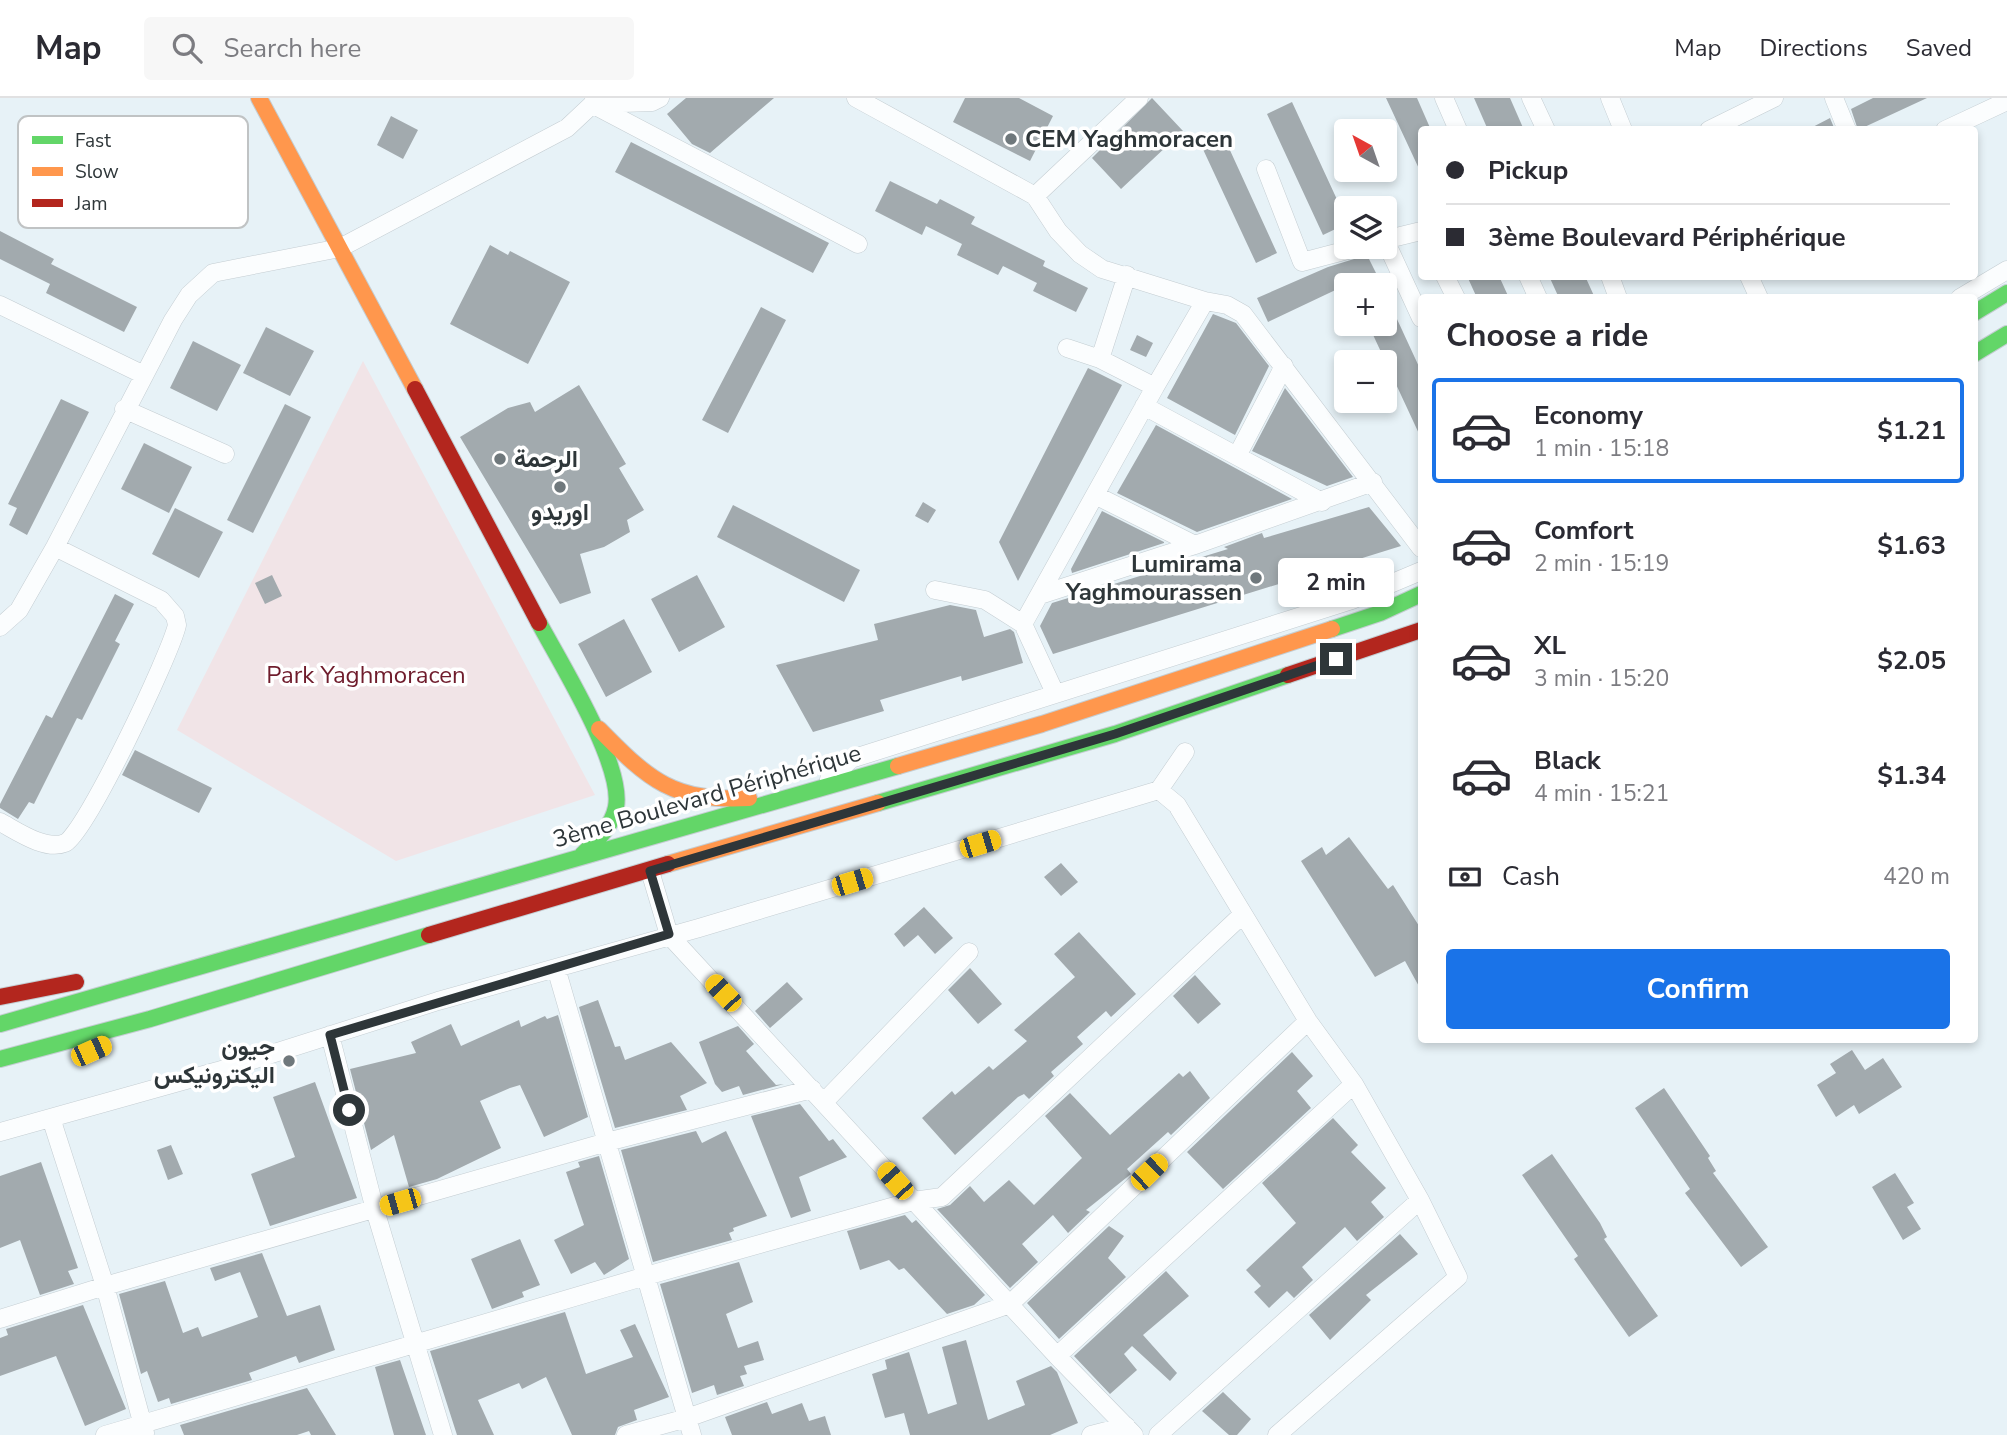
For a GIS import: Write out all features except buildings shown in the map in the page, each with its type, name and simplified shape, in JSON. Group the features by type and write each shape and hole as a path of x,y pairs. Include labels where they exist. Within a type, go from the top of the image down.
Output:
{"main road":[{"path":"259,98 591,720 612,775 618,803 615,819 605,835 582,855"},
{"path":"1978,311 2007,293"},
{"path":"1978,352 2007,334"},
{"name":"3ème Boulevard Périphérique","path":"0,1024 1055,720 1380,613 1418,595"},
{"path":"0,1059 150,1019 225,994 1115,734 1418,631"},
{"path":"591,720 649,777 681,796 718,801 824,787"},
{"path":"0,997 101,980 134,984"},
{"path":"79,1056 120,1039 150,1019"}],"street":[{"path":"0,627 19,610 55,547 142,374 189,295 213,273 340,248 567,128 595,101 652,102 660,98"},
{"path":"856,98 1035,196 1058,231 1080,254 1102,269 1205,301 1227,305 1243,314 1418,544"},
{"path":"1035,196 1139,98"},
{"path":"1444,98 1456,126"},
{"path":"1531,98 1544,126"},
{"path":"1610,98 1621,126"},
{"path":"1717,126 1774,98"},
{"path":"1834,98 1845,126"},
{"path":"595,101 858,244"},
{"path":"1954,126 2007,101"},
{"path":"1266,169 1302,262 1334,254"},
{"path":"1397,236 1418,231"},
{"path":"1393,259 1418,312"},
{"path":"1968,294 2007,270"},
{"path":"1100,359 1126,275"},
{"path":"1023,624 1205,301"},
{"path":"0,305 142,374"},
{"path":"1067,348 1100,359 1155,387"},
{"path":"1237,456 1284,366"},
{"path":"1144,406 1322,502"},
{"path":"124,409 225,454"},
{"path":"1040,595 1322,502 1373,482"},
{"path":"1095,495 1195,545"},
{"path":"0,822 50,844 64,843 73,837 93,807 177,625 175,616 161,600 55,547"},
{"path":"824,787 851,759 1352,600 1418,572"},
{"path":"934,590 985,600 1023,624 1055,693"},
{"path":"0,1132 1159,790 1185,752"},
{"path":"1159,790 1177,805 1308,1021 1354,1084 1420,1200 1458,1277 1277,1435"},
{"path":"650,871 669,934 1057,1356 1130,1430"},
{"path":"105,1435 144,1429 646,1276 914,1201 942,1197 1242,915"},
{"path":"0,1319 104,1286 607,1142 818,1096 969,951"},
{"path":"556,968 690,1427"},
{"path":"626,1435 690,1427 1010,1304 1308,1021"},
{"path":"330,1035 375,1210 443,1435"},
{"path":"1057,1356 1354,1084"},
{"path":"51,1118 104,1286 144,1429"},
{"path":"1158,1435 1420,1200"},
{"path":"1091,1435 1130,1430"}],"green space":[{"name":"Park Yaghmoracen","path":"363,361 595,795 396,861 177,730"}],"traffic: fast":[{"path":"1978,311 2007,293"},
{"path":"1978,352 2007,334"},
{"path":"1332,629 1380,613 1418,595"},
{"path":"539,623 575,687 601,741 616,789 616,807 611,821 582,855"},
{"path":"878,803 1115,734 1288,675"},
{"path":"0,1024 898,766"},
{"path":"0,1059 150,1019 429,935"}],"traffic: slow":[{"path":"259,98 415,389"},
{"path":"898,766 1042,724 1332,629"},
{"path":"599,729 633,762 665,785 701,796 749,798"},
{"path":"668,864 878,803"}],"traffic: jam":[{"path":"415,389 539,623"},
{"path":"1288,675 1418,631"},
{"path":"429,935 668,864"},
{"path":"0,997 76,982"}],"place":[{"name":"CEM Yaghmoracen","path":"1011,139"},
{"name":"الرحمة","path":"500,459"},
{"name":"اوريدو","path":"560,487"},
{"name":"Lumirama Yaghmourassen","path":"1256,578"},
{"name":"جيون اليكترونيكس","path":"289,1061"}],"route":[{"path":"349,1110 330,1035 669,934 650,871 1115,734 1336,659"}]}
